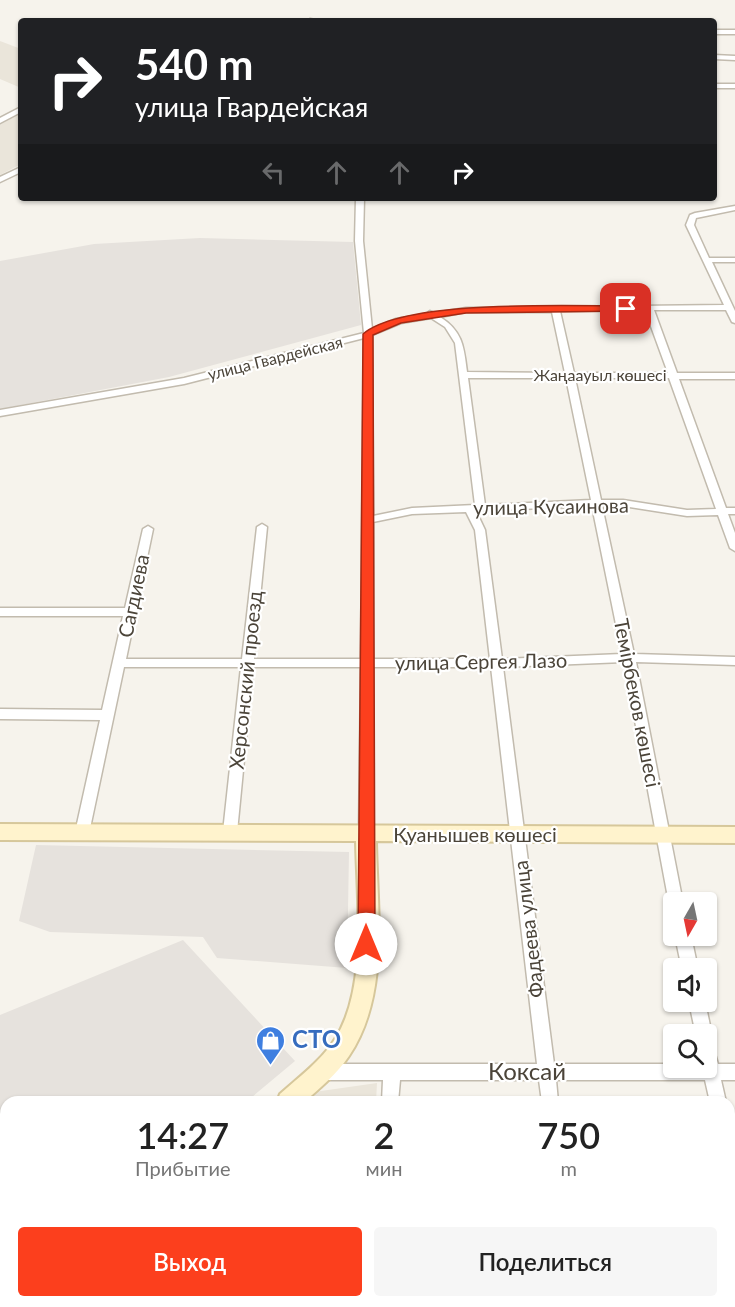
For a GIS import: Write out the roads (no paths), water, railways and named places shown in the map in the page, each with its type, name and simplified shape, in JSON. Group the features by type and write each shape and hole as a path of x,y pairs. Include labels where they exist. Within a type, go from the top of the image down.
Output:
{"street":[{"path":"732,32 732,39"},
{"path":"717,57 735,58"},
{"path":"717,86 735,86"},
{"path":"0,121 18,111"},
{"path":"0,180 18,171"},
{"path":"294,1096 347,1041 364,991 366,966 368,334 359,241 360,201"},
{"path":"735,208 698,215 693,217 690,225 735,320"},
{"path":"706,260 735,260"},
{"name":"улица Гвардейская","path":"0,412 184,381 368,334 399,321 430,314 466,310 728,307"},
{"path":"649,309 735,548"},
{"name":"Темірбеков көшесі","path":"556,310 629,658 674,892"},
{"name":"Фадеева улица","path":"430,314 448,325 456,338 464,375 474,507 480,530 497,663 548,1096"},
{"name":"Жаңаауыл көшесі","path":"464,375 735,376"},
{"name":"улица Кусаинова","path":"367,520 412,511 595,503 623,503 687,513 735,511"},
{"name":"Херсонский проезд","path":"230,832 262,527"},
{"name":"Сагдиева","path":"82,832 148,530"},
{"path":"0,612 131,612"},
{"name":"улица Сергея Лазо","path":"120,663 497,663 629,658 735,661"},
{"path":"0,714 108,715"},
{"name":"Қуанышев көшесі","path":"0,832 735,835"},
{"path":"390,1096 392,1071"},
{"name":"Коксай","path":"319,1072 663,1072"},
{"name":"Коксай","path":"717,1072 735,1072"},
{"path":"712,1078 717,1096"}],"place":[{"name":"СТО","path":"271,1066"}]}
